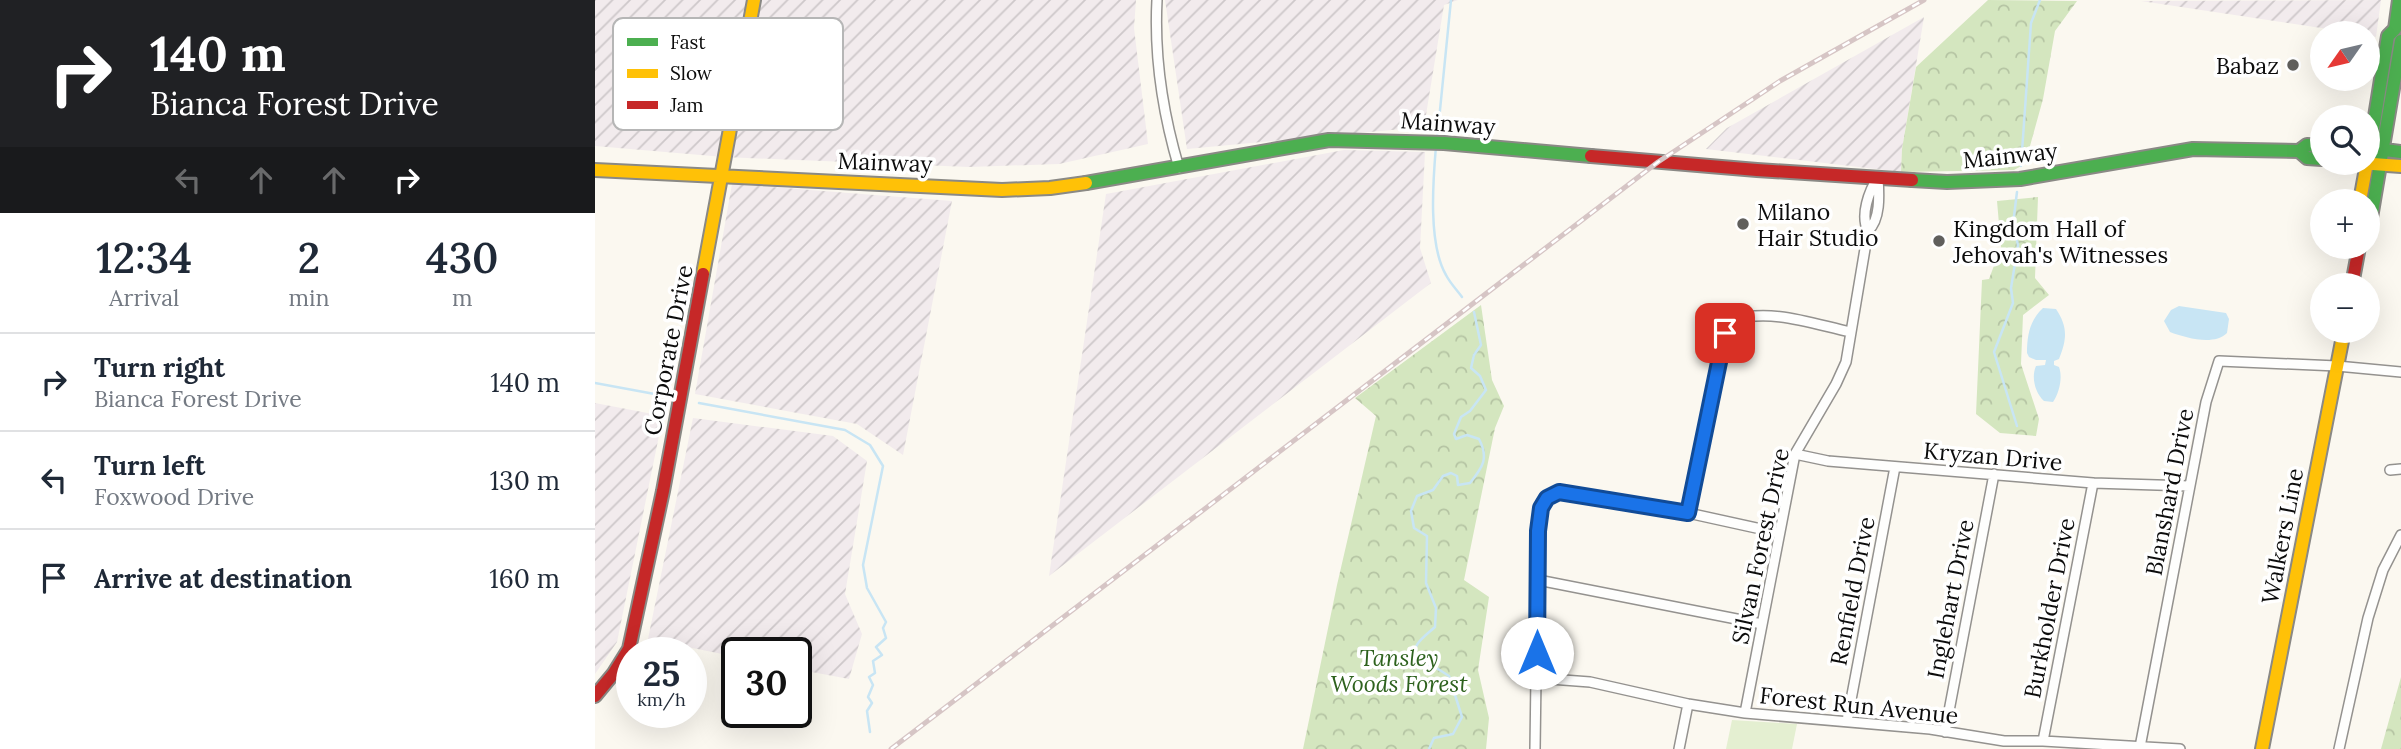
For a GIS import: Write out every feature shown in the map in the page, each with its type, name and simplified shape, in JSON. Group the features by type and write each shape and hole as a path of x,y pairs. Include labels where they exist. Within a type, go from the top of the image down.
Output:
{"street":[{"name":"Corporate Drive","path":"751,18 754,0"},
{"path":"1157,0 1160,75 1166,120 1179,168"},
{"path":"2383,150 2399,36 2399,0"},
{"path":"2377,105 2388,36 2399,36"},
{"name":"Corporate Drive","path":"595,696 629,649 663,491 730,130"},
{"name":"Mainway","path":"595,170 1002,190 1050,188 1179,168 1236,155 1329,140 1422,141 1758,170 1977,182 2020,179 2193,149 2299,151 2310,145"},
{"name":"Mainway","path":"2299,151 2310,158"},
{"path":"2380,152 2401,152"},
{"path":"2380,161 2401,166"},
{"name":"Silvan Forest Drive","path":"1745,713 1795,454 1846,362 1868,231 1865,225 1869,191 1878,177"},
{"path":"1688,513 1725,333 1733,320 1746,316 1774,316 1851,332"},
{"name":"Walkers Line","path":"2262,749 2342,343"},
{"name":"Blanshard Drive","path":"2140,747 2206,402 2219,361 2337,366"},
{"path":"2337,366 2401,372"},
{"name":"Kryzan Drive","path":"1795,454 1828,461 1895,467 2093,483 2189,486"},
{"name":"Renfield Drive","path":"1847,721 1895,467"},
{"path":"2390,470 2401,469"},
{"name":"Inglehart Drive","path":"1945,732 1994,474"},
{"name":"Burkholder Drive","path":"2043,741 2093,483"},
{"path":"1535,749 1538,531 1541,508 1547,498 1559,492 1688,513 1779,533"},
{"path":"2339,749 2368,618 2383,570 2401,535"},
{"path":"1538,580 1762,624"},
{"name":"Forest Run Avenue","path":"1537,678 1590,682 1688,704 1745,713 1945,732 2003,745 2043,741 2180,749"},
{"path":"1679,749 1688,704"}],"shaded area":[{"path":"595,0 1136,0 1134,28 1148,144 1059,164 969,167 724,157 595,146"},
{"path":"1165,0 1458,0 1444,5 1424,127 1187,149"},
{"path":"2381,0 2378,21 2310,21 2310,26 2141,1"},
{"path":"1924,17 1902,149 1901,172 1706,149 1727,128"},
{"path":"1344,150 1425,152 1420,248 1431,283 1049,576 1106,194"},
{"path":"732,184 952,201 903,455 857,424 695,394"},
{"path":"595,403 663,416 618,637 595,674"},
{"path":"693,418 833,436 867,461 845,594 862,634 849,679 812,672 812,637 721,637 721,654 707,651 707,637 648,637"}],"green space":[{"path":"1988,0 2077,1 2055,31 2043,99 2025,164 2014,170 1901,172 1902,149 1916,67"},
{"path":"2038,197 2035,278 2049,295 2023,315 2021,364 2039,419 2036,436 2000,433 1976,414 1982,280 1989,279 2001,247 1997,201"},
{"name":"Tansley Woods Forest","path":"1481,305 1492,380 1504,406 1495,428 1464,580 1489,597 1478,670 1489,718 1486,749 1303,749 1376,416 1355,398"},
{"path":"2401,677 2401,749 2381,749"},
{"path":"1732,720 1797,724 1792,749 1726,749"}],"water":[{"path":"2179,306 2226,313 2229,319 2227,333 2207,340 2170,332 2164,321 2171,310"},
{"path":"2043,308 2056,309 2065,333 2059,359 2054,361 2061,376 2059,390 2053,402 2044,401 2035,385 2036,366 2045,365 2046,360 2036,360 2027,353 2030,328"}],"waterway":[{"path":"1437,140 1451,0"},
{"path":"2021,166 2031,23 2040,0"},
{"path":"1436,146 1433,212 1436,247 1446,275 1462,297"},
{"path":"2017,192 2013,224 2018,245 2011,288 2013,303 1994,352 2017,426"},
{"path":"1429,749 1434,738 1453,734 1462,717 1449,676 1438,669 1415,662 1416,646 1435,627 1436,608 1426,583 1427,536 1414,528 1411,511 1417,496 1433,490 1443,476 1451,473 1457,476 1458,485 1470,483 1483,462 1484,452 1479,439 1467,435 1456,439 1454,434 1461,417 1470,411 1486,390 1480,376 1471,368 1474,355 1481,345 1474,312"},
{"path":"595,383 660,395"},
{"path":"699,403 845,430 870,445 883,466 863,565 867,588 886,622 883,628 886,638 876,647 882,655 873,661 875,673 869,677 873,685 868,697 872,703 867,711 870,732"}],"railway":[{"path":"891,749 1658,162 1780,81 1924,0"}],"traffic: fast":[{"path":"2377,105 2388,36 2395,29 2399,0"},
{"path":"2376,189 2401,41"},
{"path":"1086,183 1329,140 1444,143 1591,156"},
{"path":"2299,151 2310,145"},
{"path":"1912,180 1947,182 2020,179 2193,149 2299,151 2310,158"},
{"path":"2380,149 2401,152"}],"traffic: slow":[{"path":"751,18 754,0"},
{"path":"703,274 730,130"},
{"path":"2380,164 2401,166"},
{"path":"595,170 1002,190 1086,183"},
{"path":"2362,189 2365,175"},
{"path":"2262,749 2342,343"}],"traffic: jam":[{"path":"1591,156 1912,180"},
{"path":"2354,273 2357,259"},
{"path":"595,696 629,649 663,491 703,274"}],"place":[{"name":"Babaz","path":"2293,65"},
{"name":"Milano Hair Studio","path":"1743,224"},
{"name":"Kingdom Hall of Jehovah's Witnesses","path":"1939,241"}],"route":[{"path":"1537,653 1538,531 1541,508 1547,498 1559,492 1688,513 1725,333"}]}
